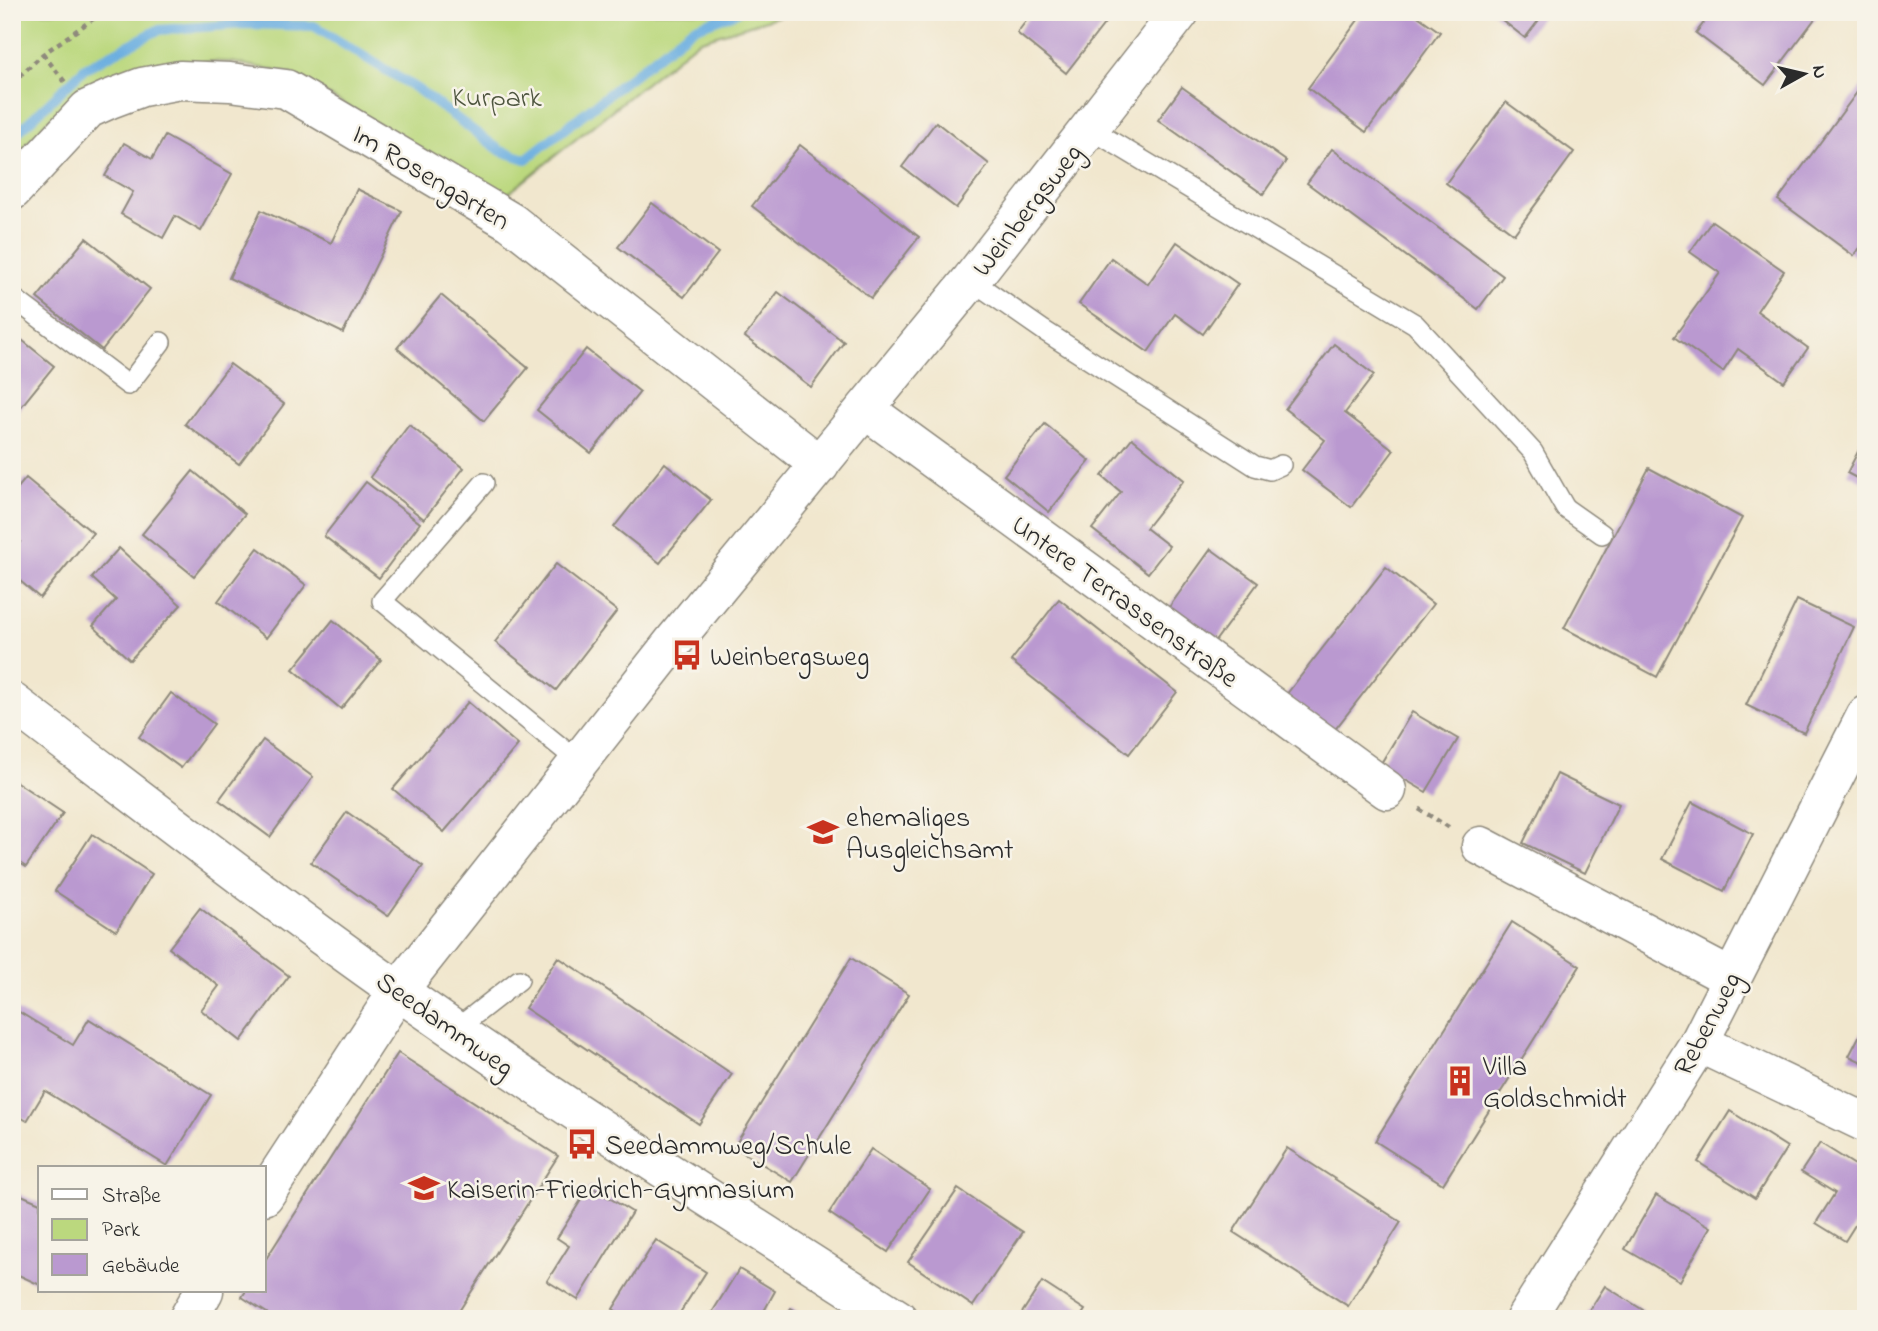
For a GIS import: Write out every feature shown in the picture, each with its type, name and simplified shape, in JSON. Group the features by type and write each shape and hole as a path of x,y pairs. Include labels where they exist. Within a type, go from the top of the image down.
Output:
{"street":[{"name":"Weinbergsweg","path":"266,1193 369,1031 398,991 674,641 971,280 1180,12"},
{"name":"Im Rosengarten","path":"12,191 88,109 142,87 180,80 230,82 286,89 511,222 820,465"},
{"name":"Untere Terrassenstraße","path":"866,410 1387,790"},
{"name":"Seedammweg","path":"12,702 398,991 594,1124 898,1319"},
{"name":"Rebenweg","path":"1525,1319 1699,1043 1866,715"},
{"path":"1481,846 1731,978"},
{"path":"1699,1043 1866,1124"},
{"path":"188,1319 203,1292"}],"lane":[{"path":"1089,128 1415,324 1533,452 1565,508 1602,534"},
{"path":"971,280 1043,330 1255,466 1270,470 1281,465"},
{"path":"12,297 128,385 161,342"},
{"path":"484,483 382,601 579,762"},
{"path":"455,1030 519,980"}],"path":[{"path":"12,83 43,54 103,12"},
{"path":"43,54 59,75"},
{"path":"1387,790 1481,846"}],"green space":[{"name":"Kurpark","path":"12,12 792,12 698,41 504,197 292,74 231,62 174,61 118,80 49,119 12,161"}],"building":[{"path":"1033,12 1100,12 1108,19 1066,73 1017,33"},
{"path":"1364,12 1412,12 1440,32 1366,132 1308,88"},
{"path":"1492,12 1545,12 1525,38"},
{"path":"1712,12 1820,12 1765,85 1696,33"},
{"path":"1866,80 1866,239 1854,256 1778,200"},
{"path":"1182,87 1286,161 1263,194 1158,120"},
{"path":"1506,102 1574,152 1514,234 1446,183"},
{"path":"936,122 989,164 956,208 902,167"},
{"path":"165,136 232,174 201,231 175,216 163,238 121,214 133,192 105,176 124,143 152,159"},
{"path":"800,145 919,237 871,298 752,206"},
{"path":"1332,149 1503,276 1478,309 1307,183"},
{"path":"357,189 402,211 343,333 229,278 261,210 331,243"},
{"path":"652,203 718,253 684,297 618,247"},
{"path":"1712,221 1784,271 1757,311 1808,348 1784,382 1738,349 1723,372 1674,337 1720,273 1690,252"},
{"path":"86,238 150,289 102,350 37,298"},
{"path":"1177,242 1238,284 1203,334 1175,314 1148,352 1079,304 1111,258 1148,284"},
{"path":"778,292 844,342 811,387 745,337"},
{"path":"441,295 528,368 484,421 397,348"},
{"path":"12,332 54,366 12,418"},
{"path":"1334,344 1374,375 1345,413 1394,450 1351,507 1302,470 1325,440 1285,409"},
{"path":"586,349 640,392 591,453 537,410"},
{"path":"230,364 284,404 239,464 185,424"},
{"path":"1045,424 1090,461 1049,512 1004,475"},
{"path":"409,425 464,468 424,519 370,477"},
{"path":"1866,436 1866,483 1847,473"},
{"path":"1132,438 1184,480 1146,528 1169,546 1148,573 1092,529 1121,492 1102,476"},
{"path":"665,463 711,500 660,563 614,527"},
{"path":"1649,468 1742,518 1657,677 1564,628"},
{"path":"193,471 245,514 194,576 142,534"},
{"path":"26,478 93,533 40,598 12,574 12,551 20,542 12,536 12,495"},
{"path":"366,482 420,523 379,578 324,536"},
{"path":"119,548 181,605 130,660 93,626 116,600 92,578"},
{"path":"258,548 306,585 266,638 218,601"},
{"path":"1211,549 1258,583 1213,644 1167,610"},
{"path":"556,564 617,611 556,690 495,642"},
{"path":"1386,567 1433,604 1333,732 1286,695"},
{"path":"1059,599 1177,692 1129,754 1011,661"},
{"path":"1797,600 1854,627 1804,733 1746,705"},
{"path":"333,620 381,660 341,709 293,669"},
{"path":"171,693 214,724 181,768 139,737"},
{"path":"468,702 518,745 444,832 393,789"},
{"path":"1412,712 1458,739 1426,792 1380,765"},
{"path":"263,740 313,777 270,837 219,800"},
{"path":"1557,774 1619,804 1585,873 1523,843"},
{"path":"12,779 63,813 26,867 12,858"},
{"path":"1692,802 1753,834 1724,891 1662,859"},
{"path":"347,812 423,866 388,916 311,862"},
{"path":"92,834 152,874 116,931 55,891"},
{"path":"200,908 289,976 241,1041 201,1010 219,986 169,948"},
{"name":"Villa Goldschmidt","path":"1512,922 1580,966 1443,1184 1375,1141"},
{"path":"558,957 732,1074 699,1124 525,1008"},
{"path":"851,958 909,994 792,1182 734,1147"},
{"path":"16,1010 73,1045 89,1019 211,1095 167,1166 45,1091 27,1121 12,1112 12,1016"},
{"path":"1866,1023 1866,1064 1849,1056"},
{"name":"Kaiserin-Friedrich-Gymnasium","path":"398,1053 558,1156 454,1319 264,1319 267,1313 242,1297 245,1292 266,1292 266,1259"},
{"path":"1730,1111 1787,1147 1755,1198 1698,1162"},
{"path":"1820,1143 1866,1172 1866,1228 1857,1222 1845,1241 1816,1223 1835,1193 1801,1172"},
{"path":"1287,1148 1401,1222 1348,1306 1233,1232"},
{"path":"871,1149 930,1189 888,1252 829,1213"},
{"path":"590,1186 632,1212 578,1300 547,1281 569,1246 557,1238"},
{"path":"958,1189 1023,1232 973,1306 908,1262"},
{"path":"12,1191 38,1202 38,1284 12,1272"},
{"path":"1656,1195 1711,1227 1680,1281 1625,1249"},
{"path":"656,1240 706,1272 676,1319 628,1319 613,1309"},
{"path":"739,1269 775,1291 763,1313 773,1319 708,1319"},
{"path":"1042,1282 1085,1310 1079,1319 1018,1319"},
{"path":"1605,1286 1643,1310 1637,1319 1584,1319"},
{"path":"791,1308 809,1319 784,1319"}],"waterway":[{"path":"12,138 85,68 158,30 244,24 314,26 417,89 501,151 526,159 693,28 737,12"}],"place":[{"name":"Weinbergsweg","path":"687,655"},
{"name":"ehemaliges Ausgleichsamt","path":"823,832"},
{"name":"Villa Goldschmidt","path":"1460,1081"},
{"name":"Seedammweg/Schule","path":"582,1144"},
{"name":"Kaiserin-Friedrich-Gymnasium","path":"424,1188"}]}
